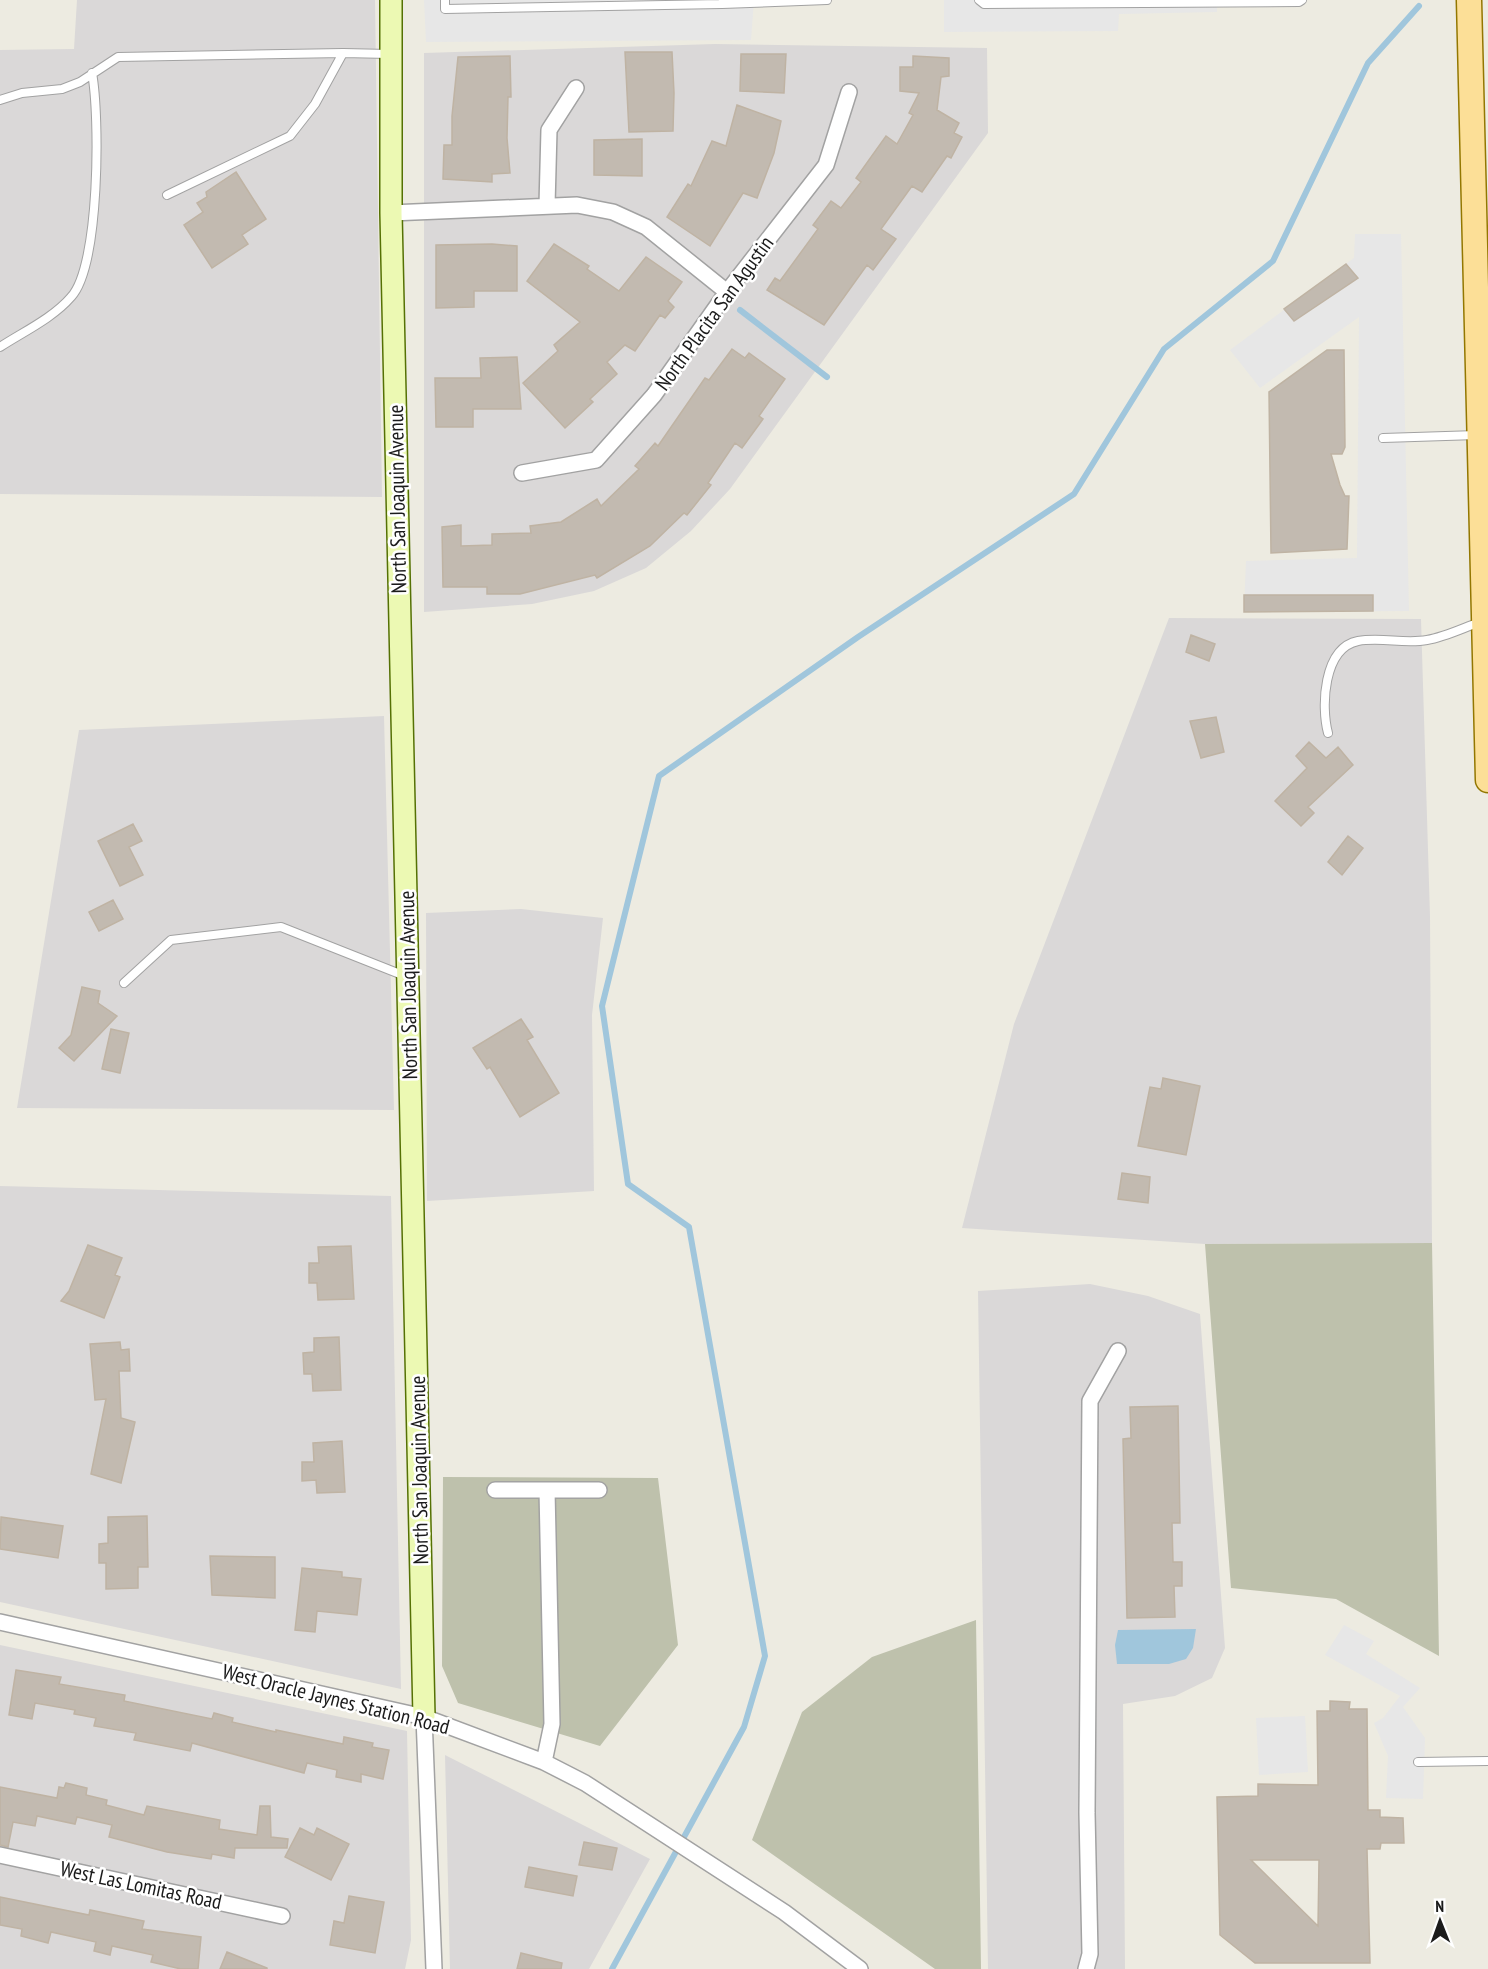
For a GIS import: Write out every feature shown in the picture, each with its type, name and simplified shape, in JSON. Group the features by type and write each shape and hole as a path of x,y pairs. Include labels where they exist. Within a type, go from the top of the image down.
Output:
{"main road":[{"path":"1468,0 1479,63 1479,435 1488,780"}],"street":[{"name":"North San Joaquin Avenue","path":"391,0 391,213 424,1717 434,1969"},
{"path":"547,205 549,130 576,88"},
{"name":"North Placita San Agustin","path":"522,473 596,460 654,395 727,292 826,165 849,92"},
{"path":"391,213 547,205 577,205 613,212 638,224 727,292"},
{"path":"1086,1969 1090,1954 1087,1813 1090,1401 1118,1351"},
{"path":"495,1490 599,1490"},
{"path":"544,1762 552,1724 547,1490"},
{"name":"West Oracle Jaynes Station Road","path":"0,1622 424,1717 544,1762 585,1783 784,1912 860,1969"},
{"name":"West Las Lomitas Road","path":"0,1855 282,1916"}],"lane":[{"path":"445,0 445,9 591,3 827,0"},
{"path":"979,0 984,4 996,4 1288,2 1302,0"},
{"path":"167,195 290,136 315,104 343,53"},
{"path":"0,100 22,93 62,89 118,57 391,54"},
{"path":"0,347 72,297 85,270 90,247 95,157 96,104 92,73"},
{"path":"1383,438 1479,435"},
{"path":"1328,733 1325,721 1325,685 1336,658 1345,646 1357,641 1428,640 1484,620"},
{"path":"124,982 171,940 280,927 408,977"},
{"path":"1418,1762 1488,1761"}],"shaded area":[{"path":"77,0 375,0 382,497 0,494 0,50 74,49"},
{"path":"424,0 754,0 751,40 426,42"},
{"path":"944,0 1217,0 1217,12 1119,14 1118,31 944,32"},
{"path":"715,44 987,48 988,133 730,489 691,531 646,568 594,591 532,604 424,612 424,53"},
{"path":"1355,234 1401,234 1409,611 1244,612 1246,561 1357,558 1359,317 1260,388 1230,350 1354,258"},
{"path":"1169,618 1421,619 1430,916 1432,1243 1205,1244 962,1228 1014,1024"},
{"path":"384,716 394,1110 17,1108 79,730"},
{"path":"521,909 603,918 592,1015 594,1191 427,1201 426,913"},
{"path":"0,1186 391,1196 401,1689 0,1602"},
{"path":"1432,1243 1439,1656 1336,1599 1231,1588 1205,1244"},
{"path":"1090,1284 1148,1296 1200,1314 1225,1648 1212,1678 1175,1696 1123,1704 1125,1969 988,1969 978,1291"},
{"path":"443,1477 658,1478 678,1645 600,1746 458,1703 442,1666"},
{"path":"976,1620 981,1969 935,1969 752,1840 802,1712 872,1657"},
{"path":"1344,1625 1374,1641 1366,1654 1420,1688 1403,1707 1425,1738 1423,1799 1386,1798 1388,1756 1374,1723 1383,1718 1400,1696 1325,1655"},
{"path":"0,1645 407,1731 411,1940 405,1969 0,1969"},
{"path":"1305,1716 1308,1772 1259,1775 1256,1718"},
{"path":"445,1755 650,1859 589,1969 450,1969"}],"water":[{"path":"1196,1629 1193,1648 1186,1659 1169,1664 1117,1664 1115,1645 1118,1630"}],"building":[{"path":"625,52 672,52 673,131 629,132"},
{"path":"741,54 786,54 784,93 740,91"},
{"path":"510,56 511,97 508,97 507,138 510,173 492,174 492,182 443,179 444,145 452,145 452,116 458,57"},
{"path":"913,56 949,58 949,76 941,77 937,110 959,123 954,133 962,137 951,158 947,156 922,192 912,186 881,229 896,239 873,270 867,265 824,325 767,290 775,278 780,281 818,229 813,225 831,201 841,208 861,182 856,178 886,136 897,144 913,115 909,113 919,93 900,91 900,67 913,67"},
{"path":"737,105 781,121 774,153 757,198 743,193 710,246 667,217 688,184 691,186 712,141 726,146"},
{"path":"642,139 642,176 594,175 594,140"},
{"path":"236,172 266,219 242,235 248,244 212,268 184,225 203,212 197,203 207,197 206,192"},
{"path":"554,244 589,266 587,269 619,291 646,257 682,282 668,301 674,307 665,318 660,315 635,351 625,345 607,362 617,374 590,399 593,402 565,428 523,383 558,351 554,345 580,322 527,281"},
{"path":"436,245 517,246 517,291 474,291 474,307 436,308"},
{"path":"1346,264 1358,278 1294,321 1284,309"},
{"path":"732,349 745,358 749,353 785,379 759,416 763,419 742,448 735,443 708,483 711,485 687,515 684,513 650,546 597,578 595,575 520,594 487,594 487,587 443,587 442,527 461,525 461,546 492,545 492,534 531,533 530,526 561,522 597,499 601,506 639,469 635,466 655,443 658,446 705,378 709,380"},
{"path":"1327,350 1344,350 1345,447 1342,454 1331,454 1340,485 1345,496 1349,496 1347,549 1271,553 1269,392"},
{"path":"517,357 521,409 473,409 473,427 436,427 435,378 481,378 480,358"},
{"path":"1244,595 1373,595 1373,611 1244,612"},
{"path":"1191,635 1215,644 1209,661 1186,652"},
{"path":"1216,717 1224,752 1201,758 1190,721"},
{"path":"1309,742 1326,758 1338,747 1353,765 1308,807 1314,813 1301,826 1275,801 1307,768 1296,756"},
{"path":"133,824 142,841 129,847 143,875 120,886 98,841"},
{"path":"1348,836 1363,848 1342,875 1328,862"},
{"path":"113,900 123,919 99,931 89,912"},
{"path":"82,987 100,991 98,1003 117,1016 74,1061 59,1048 71,1035"},
{"path":"521,1019 533,1037 527,1040 559,1093 520,1117 490,1067 487,1069 473,1048"},
{"path":"111,1029 129,1033 120,1073 102,1069"},
{"path":"1163,1078 1200,1086 1186,1155 1138,1146 1150,1087 1161,1089"},
{"path":"1122,1173 1150,1177 1148,1203 1118,1199"},
{"path":"88,1245 122,1258 115,1275 120,1277 104,1318 61,1301 69,1291"},
{"path":"351,1246 354,1299 318,1300 317,1283 309,1283 309,1263 319,1263 318,1247"},
{"path":"339,1337 341,1390 313,1391 312,1374 304,1374 303,1353 314,1352 314,1338"},
{"path":"120,1342 121,1350 129,1349 130,1371 119,1371 121,1418 135,1422 121,1483 91,1474 106,1399 95,1400 90,1344"},
{"path":"1178,1406 1180,1523 1172,1523 1173,1562 1182,1562 1182,1586 1174,1586 1175,1617 1127,1618 1123,1439 1131,1438 1130,1407"},
{"path":"342,1441 345,1492 317,1493 316,1480 302,1481 302,1462 314,1462 313,1443"},
{"path":"147,1516 148,1567 138,1567 138,1588 106,1589 106,1563 99,1563 99,1544 108,1543 108,1517"},
{"path":"1,1517 63,1526 58,1558 0,1549"},
{"path":"210,1556 275,1557 275,1598 212,1595"},
{"path":"302,1568 342,1572 342,1577 361,1579 357,1615 317,1611 315,1632 295,1630"},
{"path":"16,1670 61,1677 59,1684 125,1695 124,1701 212,1719 214,1713 233,1718 232,1722 276,1732 276,1730 343,1744 344,1737 373,1743 372,1747 389,1750 383,1779 361,1774 361,1782 336,1777 337,1770 307,1763 304,1773 192,1743 190,1751 134,1740 136,1733 94,1726 96,1718 74,1714 75,1710 35,1703 32,1719 9,1715"},
{"path":"1330,1701 1350,1702 1349,1709 1367,1709 1368,1810 1380,1810 1380,1817 1403,1818 1404,1843 1381,1843 1380,1849 1367,1849 1370,1963 1255,1963 1220,1935 1217,1797 1258,1796 1258,1784 1318,1785 1317,1711 1330,1711","holes":["1251,1860 1319,1860 1318,1926"]},
{"path":"66,1783 87,1788 86,1795 107,1800 106,1805 144,1815 147,1806 220,1820 219,1829 257,1835 260,1806 270,1806 271,1837 288,1839 287,1848 235,1848 234,1858 212,1854 211,1859 167,1852 109,1837 112,1825 77,1817 75,1824 37,1816 35,1826 13,1822 8,1847 0,1845 0,1787 57,1798 59,1787 64,1788"},
{"path":"300,1828 314,1835 317,1828 349,1844 331,1880 285,1857"},
{"path":"584,1842 617,1848 612,1870 579,1865"},
{"path":"529,1867 577,1876 573,1896 525,1887"},
{"path":"349,1896 384,1902 375,1953 330,1945 334,1921 344,1923"},
{"path":"0,1897 89,1915 90,1910 144,1921 142,1929 201,1937 198,1969 181,1969 151,1962 153,1955 112,1946 110,1955 94,1951 96,1942 51,1932 48,1943 21,1936 22,1929 0,1925"},
{"path":"227,1952 267,1968 267,1969 220,1969"},
{"path":"521,1953 562,1963 561,1969 517,1969"}],"waterway":[{"path":"612,1969 744,1727 765,1656 689,1227 628,1184 602,1006 659,776 858,637 1074,494 1164,349 1273,261 1368,63 1419,6"},
{"path":"740,310 827,377"}]}
